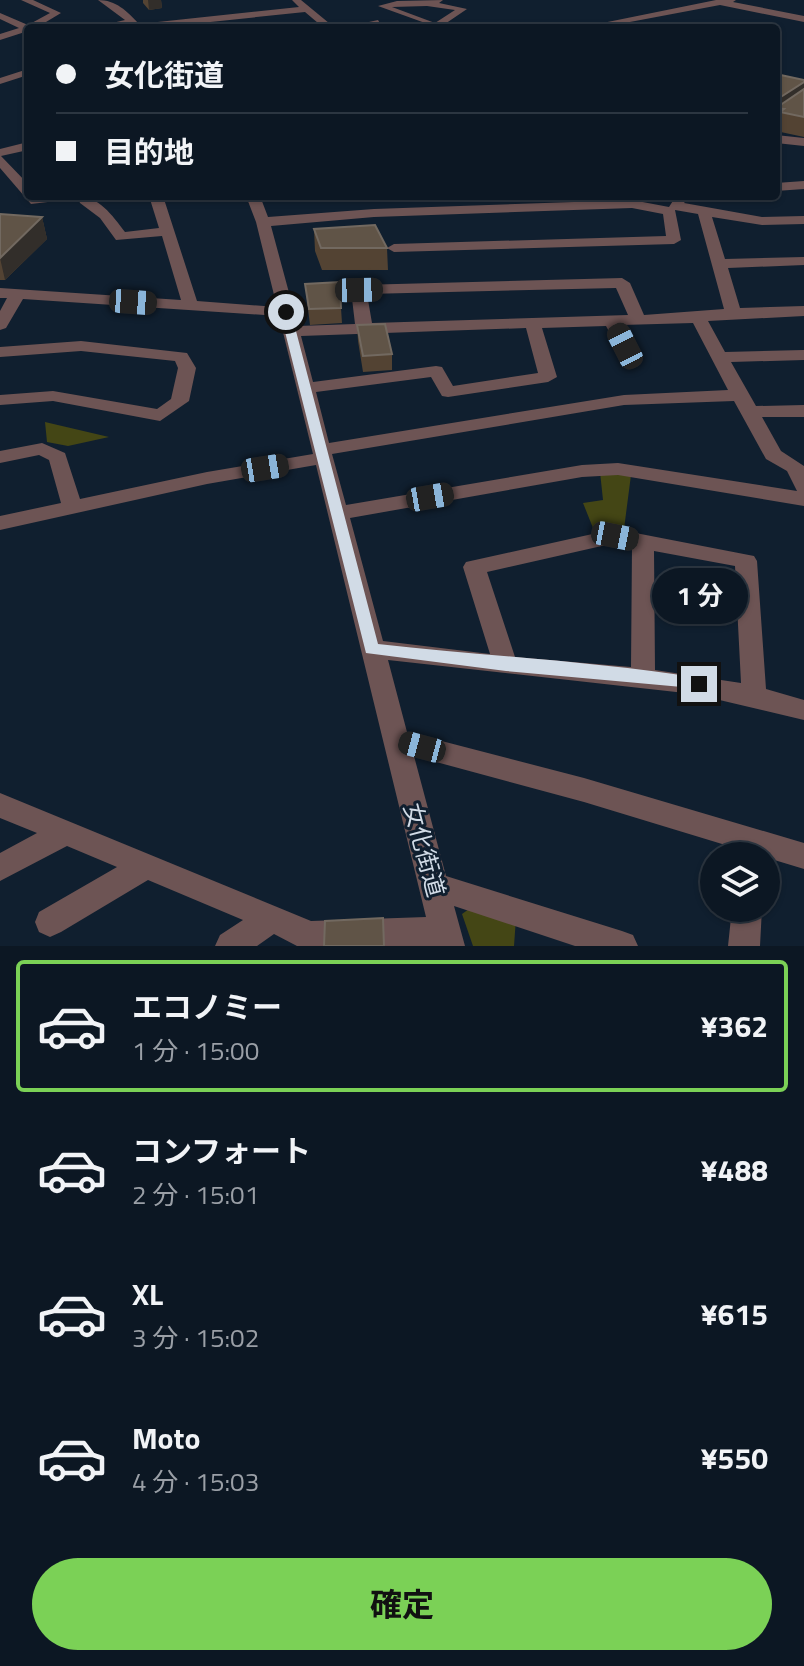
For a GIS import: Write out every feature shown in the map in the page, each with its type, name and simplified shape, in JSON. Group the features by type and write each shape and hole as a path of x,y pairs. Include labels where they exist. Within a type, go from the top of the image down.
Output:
{"street":[{"path":"25,0 57,13 36,24"},
{"path":"106,1 126,0"},
{"path":"296,0 325,24"},
{"path":"704,0 804,19"},
{"path":"605,24 732,0"},
{"path":"106,1 134,24"},
{"path":"427,24 382,6 399,1 434,2 463,9 439,24"},
{"path":"146,24 305,9"},
{"path":"0,16 24,26"},
{"path":"372,24 378,23"},
{"path":"0,37 24,29"},
{"path":"0,81 24,73"},
{"path":"780,139 804,142"},
{"path":"0,153 24,147"},
{"path":"0,160 24,187"},
{"path":"0,181 15,177"},
{"path":"780,187 804,185"},
{"path":"85,200 105,215 121,237 166,231"},
{"path":"157,200 191,306"},
{"name":"女化街道","path":"255,200 263,222 447,938"},
{"path":"429,200 434,211"},
{"path":"680,200 675,206 704,212 762,221 804,220"},
{"path":"263,222 434,211 493,220 674,240 669,211 632,204 493,220 394,248"},
{"path":"704,212 733,313"},
{"path":"720,264 804,261"},
{"path":"364,328 359,290 622,283 637,318"},
{"path":"0,325 8,294 191,306 288,321 364,328 698,318 733,313 804,311"},
{"path":"698,318 773,455 795,467 804,487"},
{"path":"611,319 625,346"},
{"path":"306,388 436,371 448,392 548,377 532,322"},
{"path":"0,352 81,346 181,357 187,368 180,401 160,415 53,396 0,400"},
{"path":"720,357 804,355"},
{"path":"0,523 322,454 624,400 746,404 804,411"},
{"path":"0,457 42,449 58,457 72,506"},
{"path":"338,513 582,471 618,469 804,499"},
{"path":"506,665 474,567 615,536 746,561 754,693"},
{"path":"643,541 643,676"},
{"path":"372,649 506,665 643,676 754,693 804,710"},
{"path":"395,740 584,790 732,842"},
{"path":"0,805 272,917 309,936 447,938"},
{"path":"0,868 66,832"},
{"path":"780,853 804,856"},
{"path":"50,922 146,865"},
{"path":"434,886 622,946"},
{"path":"231,946 272,917"},
{"path":"744,946 746,922"}],"shaded area":[{"path":"45,422 109,437 68,446 47,442"},
{"path":"600,472 631,475 624,529 610,525 593,528 583,503 603,500"},
{"path":"476,904 516,918 514,946 473,946 462,914"}],"building":[{"path":"780,75 804,82 780,97"},
{"path":"804,89 804,117 780,112 784,109 780,105"},
{"path":"0,214 42,217 0,258"},
{"path":"375,225 387,248 321,248 314,229"},
{"path":"340,282 341,308 309,309 305,284"},
{"path":"385,324 392,354 363,356 357,325"},
{"path":"383,918 384,946 324,946 325,921"}],"route":[{"path":"286,312 372,649 699,684"}]}
